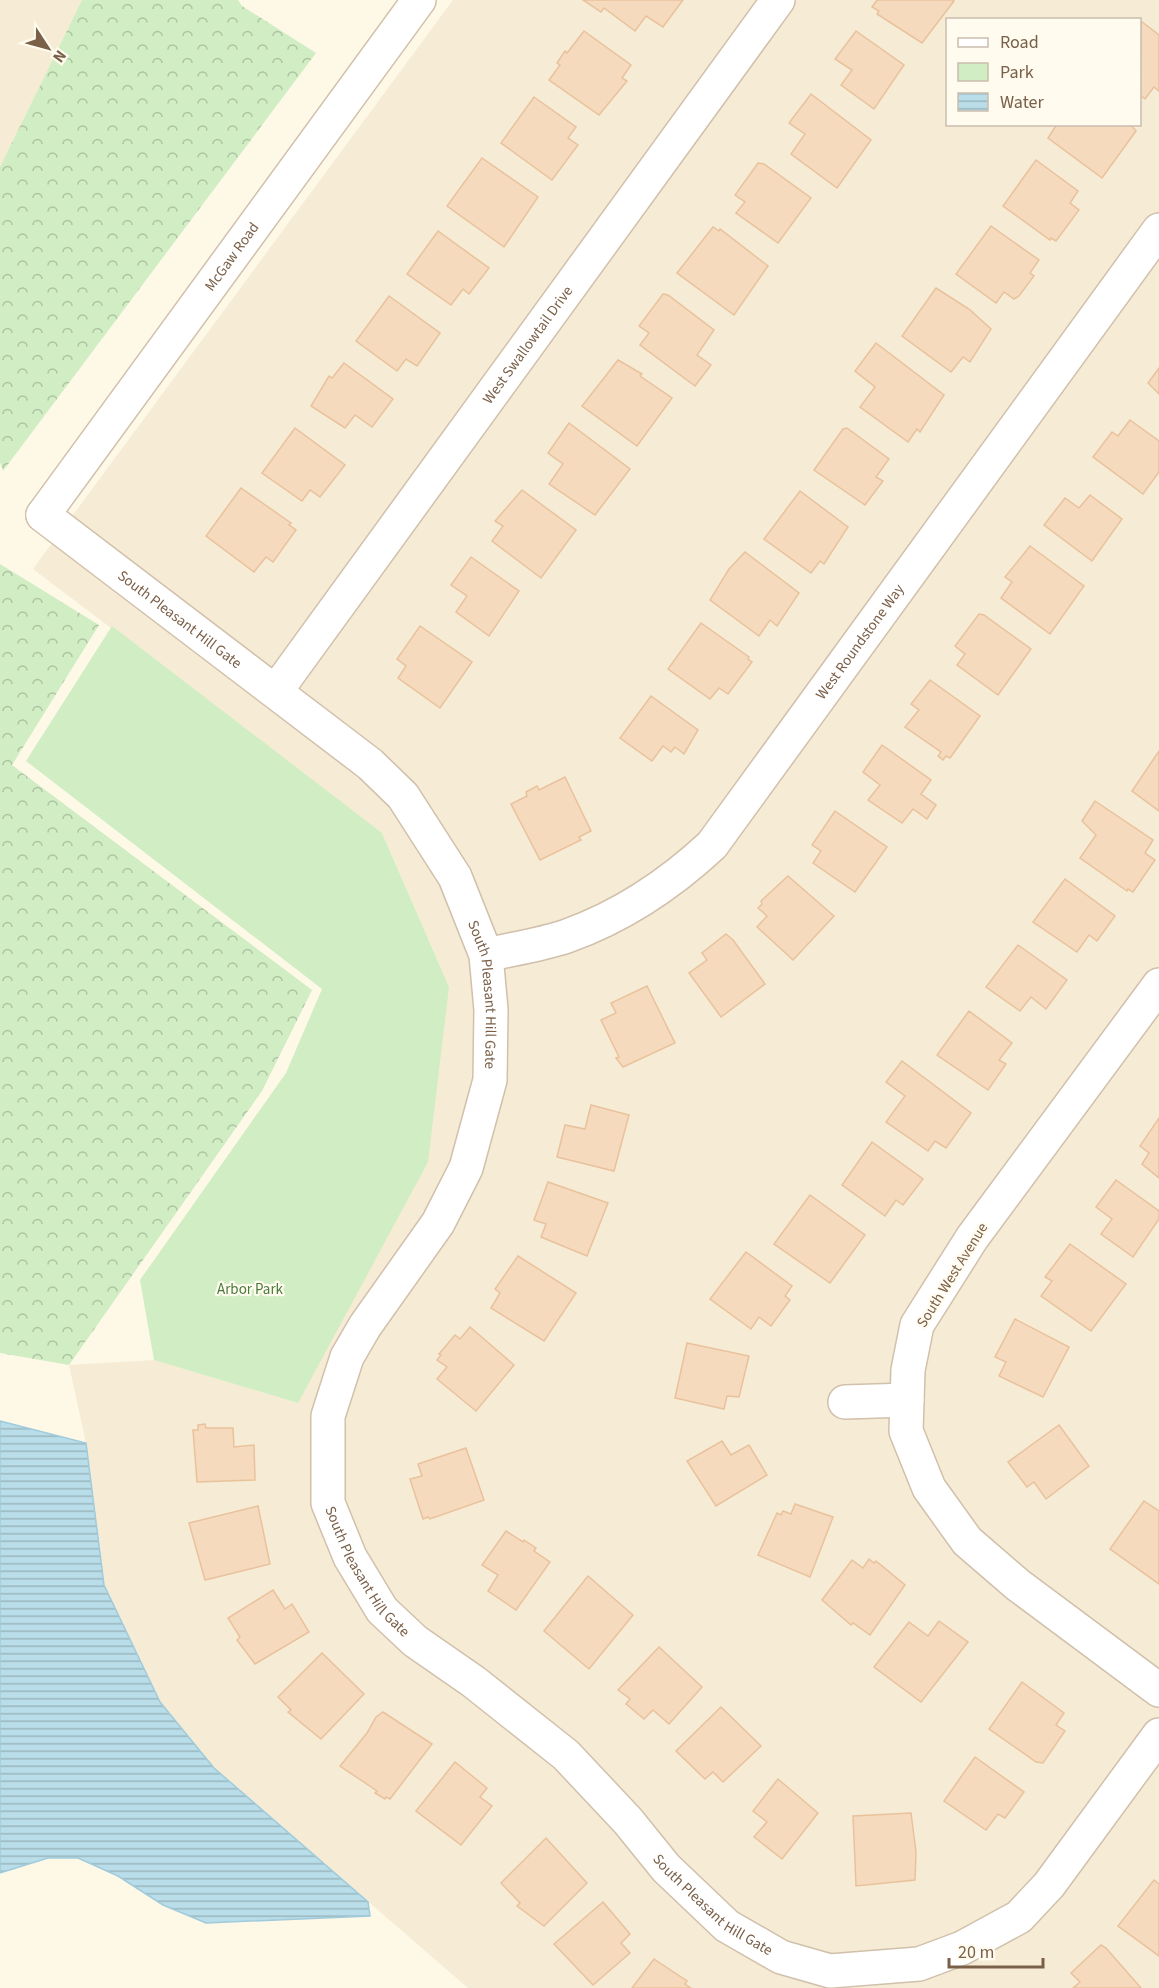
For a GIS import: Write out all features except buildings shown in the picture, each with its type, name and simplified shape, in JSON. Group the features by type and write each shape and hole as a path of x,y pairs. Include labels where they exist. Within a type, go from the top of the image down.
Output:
{"street":[{"name":"McGaw Road","path":"43,515 419,0"},
{"name":"West Swallowtail Drive","path":"276,691 778,0"},
{"name":"West Roundstone Way","path":"486,955 565,937 621,913 678,876 712,845 1158,232"},
{"name":"South Pleasant Hill Gate","path":"43,515 370,764 403,796 455,877 486,955 491,1010 490,1080 466,1168 438,1223 365,1326 347,1357 328,1416 328,1503 350,1557 382,1610 415,1641 474,1682 566,1755 628,1821 666,1868 727,1926 781,1957 830,1971 919,1965 962,1948 1020,1917 1049,1885 1159,1735"},
{"name":"South West Avenue","path":"1159,985 972,1238 917,1325 908,1370 906,1431 929,1488 967,1541 1018,1585 1159,1690"},
{"path":"845,1402 908,1400"}],"shaded area":[{"path":"0,0 82,0 0,167"},
{"path":"453,0 1159,0 1159,1988 468,1988 214,1768 160,1702 104,1585 86,1443 69,1365 154,1360 298,1403 449,987 382,833 33,569"}],"green space":[{"path":"82,0 238,0 242,6 316,53 3,471 0,462 0,167"},
{"path":"0,564 99,625 12,765 312,990 262,1091 69,1365 0,1353"},
{"name":"Arbor Park","path":"112,626 382,833 449,987 428,1162 298,1403 154,1360 140,1280 286,1073 322,989 26,761"}],"water":[{"path":"0,1421 86,1443 104,1585 160,1702 214,1768 368,1902 370,1916 206,1923 163,1905 118,1876 78,1858 48,1858 0,1873"}]}
